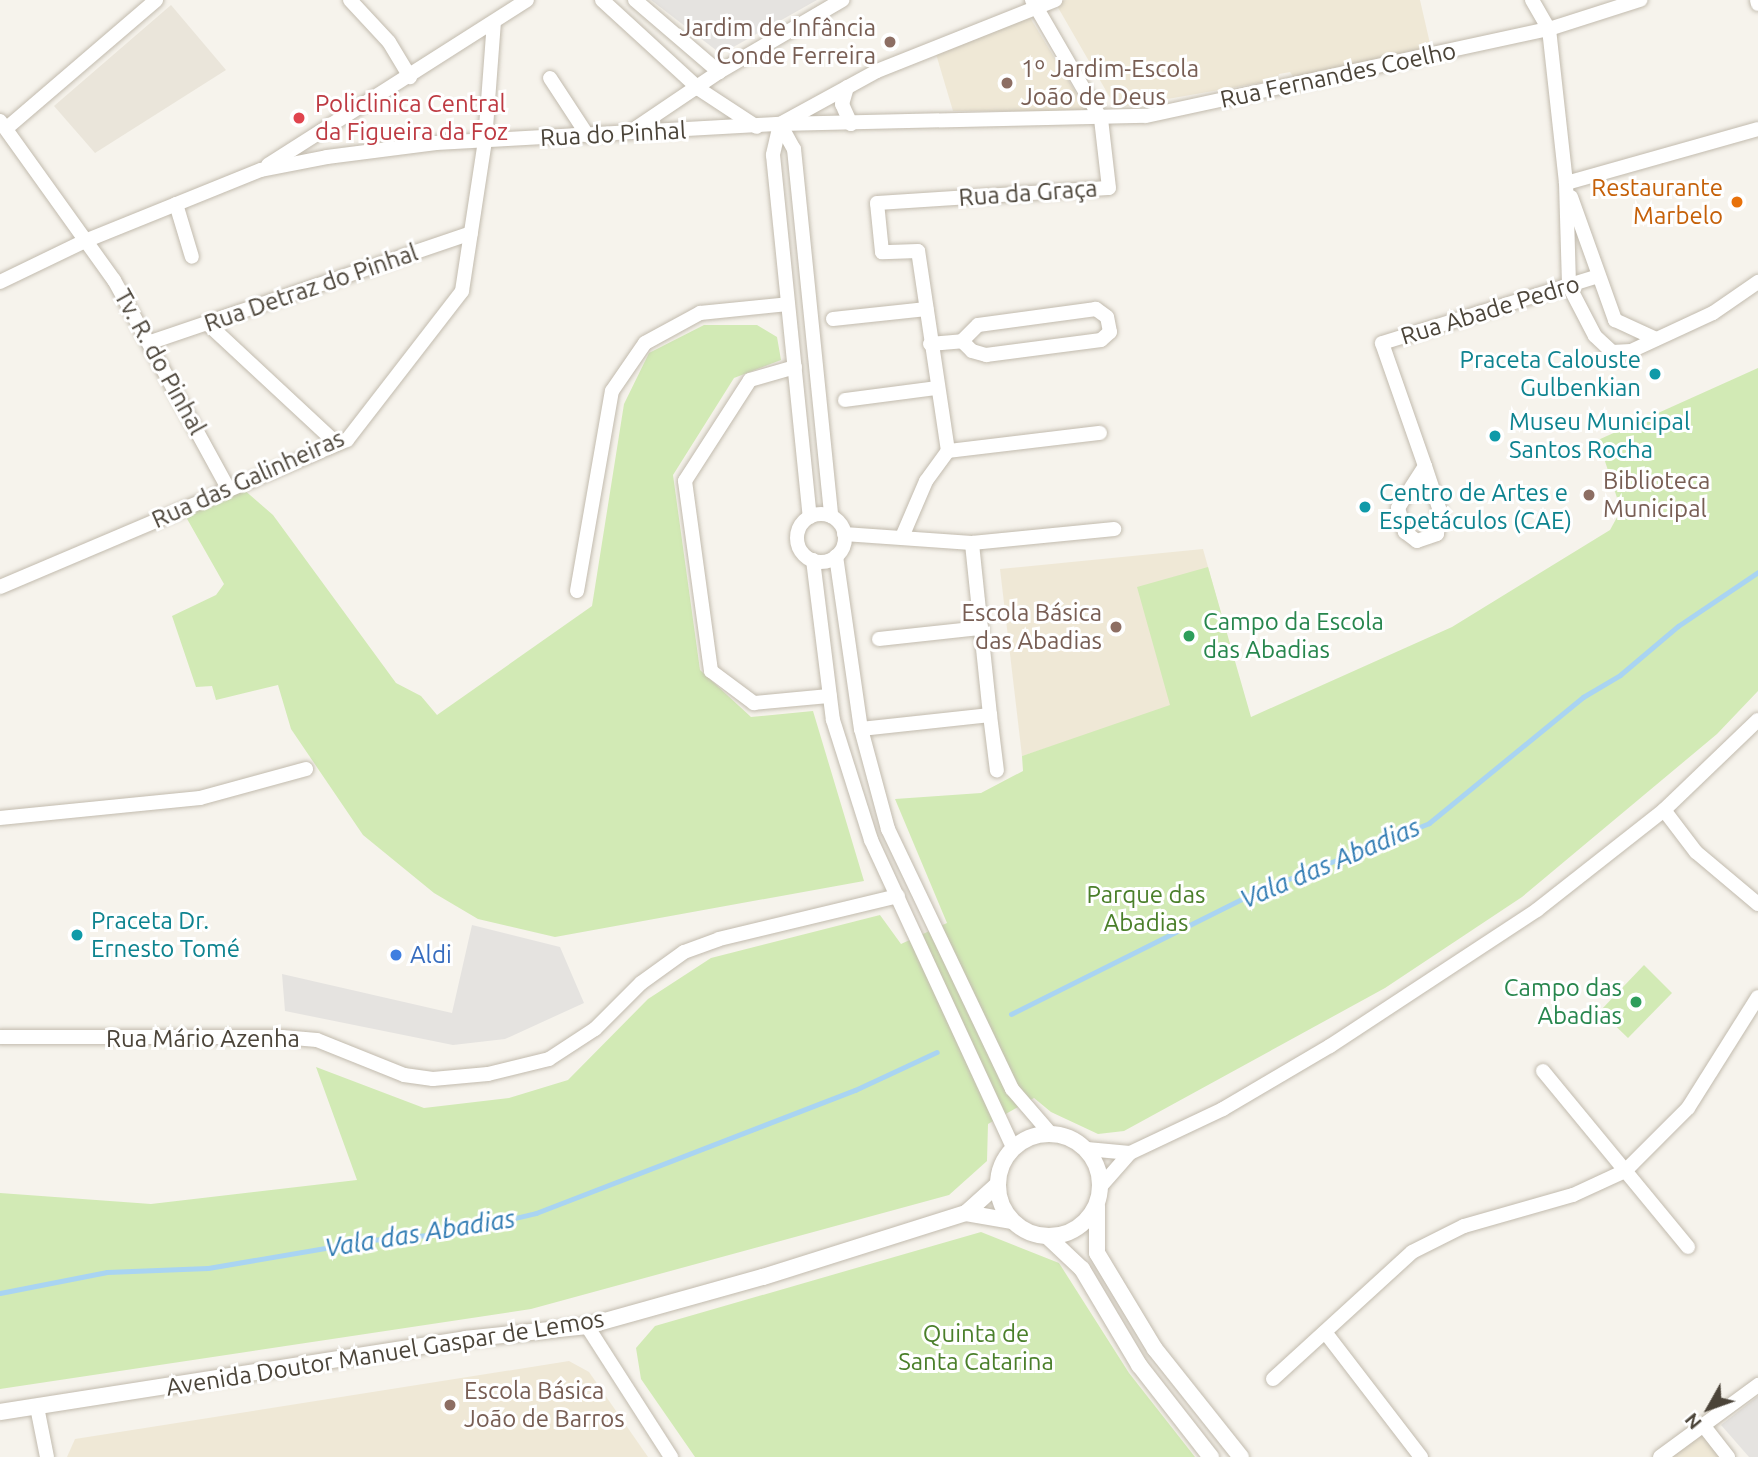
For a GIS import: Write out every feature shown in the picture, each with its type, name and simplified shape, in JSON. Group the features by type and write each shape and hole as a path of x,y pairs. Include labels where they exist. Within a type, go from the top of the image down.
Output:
{"street":[{"path":"4,124 156,0"},
{"path":"350,0 389,42 410,77"},
{"path":"261,170 527,0"},
{"path":"602,0 699,89 757,127"},
{"path":"628,133 699,89 719,72 842,0"},
{"path":"780,124 847,87 929,50 1035,4 1055,0"},
{"path":"1532,0 1549,29 1566,183 1569,286 1595,336 1612,352 1631,351 1713,313 1758,282"},
{"name":"Rua Fernandes Coelho","path":"780,124 1146,116 1549,29 1640,0"},
{"path":"628,23 638,3 719,72"},
{"path":"1035,4 1101,119"},
{"name":"Rua das Galinheiras","path":"0,588 228,488 347,440 462,291 485,141 494,22"},
{"path":"667,57 682,40"},
{"path":"550,78 588,136"},
{"path":"847,87 842,104 851,124"},
{"name":"Rua da Graça","path":"926,309 918,251 882,252 877,203 1109,188 1101,119"},
{"name":"Tv. R. do Pinhal","path":"4,124 151,342 228,488"},
{"path":"780,124 774,155 810,517"},
{"path":"780,124 794,149 831,516 844,534"},
{"name":"Rua do Pinhal","path":"0,282 85,241 261,170 436,143 780,124"},
{"path":"1566,183 1758,129"},
{"path":"1566,183 1615,320 1656,339"},
{"path":"176,204 192,257"},
{"name":"Rua Detraz do Pinhal","path":"151,342 471,233"},
{"name":"Rua Abade Pedro","path":"1425,466 1382,343 1598,276"},
{"path":"578,591 611,391 645,343 700,313 788,304"},
{"path":"834,319 926,309 936,388 948,451"},
{"path":"930,344 962,341 978,325 1096,309 1107,317 1110,332 1101,340 986,355 972,351 962,341"},
{"path":"208,324 337,444"},
{"path":"794,367 750,380 685,481 711,671 754,703 830,696"},
{"path":"845,400 936,388"},
{"path":"902,537 926,481 948,451 1100,433"},
{"path":"1425,466 1440,511 1437,534 1417,541 1405,532 1398,508 1425,466"},
{"path":"831,516 810,517 799,527 797,542 813,560 832,720 871,840 1013,1148"},
{"path":"844,534 972,543 1114,529"},
{"path":"844,534 836,556 861,729 888,829 1012,1089 1050,1133 1087,1149 1130,1153"},
{"path":"972,543 997,771"},
{"path":"813,560 836,556"},
{"path":"879,639 981,628"},
{"path":"861,729 990,715"},
{"path":"1101,1186 1130,1153 1223,1108 1437,978 1538,910 1664,810 1758,720"},
{"path":"0,818 200,798 306,769"},
{"path":"1664,810 1696,852 1758,904"},
{"name":"Rua Mário Azenha","path":"0,1037 282,1037 317,1041 404,1075 433,1079 488,1074 549,1059 595,1029 641,983 684,952 719,939 898,896"},
{"path":"1273,1379 1412,1252 1464,1226 1573,1195 1625,1171 1688,1108 1758,996"},
{"path":"1543,1071 1688,1247"},
{"path":"966,1213 998,1184 1013,1148 1024,1140 1050,1133"},
{"path":"1087,1149 1100,1172 1097,1253 1155,1349 1241,1457"},
{"path":"998,1184 1012,1221"},
{"path":"1048,1237 1077,1228 1097,1206"},
{"path":"966,1213 1012,1221 1048,1237 1082,1269 1139,1365 1211,1457"},
{"name":"Avenida Doutor Manuel Gaspar de Lemos","path":"0,1412 465,1339 587,1326 763,1278 966,1213"},
{"path":"587,1326 671,1457"},
{"path":"1325,1332 1421,1457"},
{"path":"1660,1457 1758,1385"},
{"path":"37,1407 47,1457"},
{"path":"1703,1425 1728,1457"}],"shaded area":[{"path":"651,0 817,0 721,54"},
{"path":"1065,0 1420,0 1431,48 1294,78 1290,72 1279,74 1277,80 1116,108 1056,4"},
{"path":"171,5 226,70 95,153 54,106"},
{"name":"1º Jardim-Escola João de Deus","path":"1029,16 1087,111 953,111 936,54"},
{"name":"Escola Básica das Abadias","path":"1203,549 1241,685 1022,756 1000,569"},
{"path":"472,925 560,947 584,1003 505,1039 453,1045 285,1011 282,974 452,1013"},
{"name":"Escola Básica João de Barros","path":"569,1361 589,1372 648,1457 67,1457 75,1439"},
{"path":"1758,1396 1758,1457 1749,1457 1721,1425"},
{"path":"1702,1433 1721,1457 1671,1457"}],"green space":[{"path":"704,325 757,325 777,337 781,360 734,378 673,475 700,670 751,717 813,711 864,881 555,937 478,919 434,893 363,835 291,729 278,685 216,700 212,686 196,687 172,616 216,595 224,584 186,517 242,488 273,515 396,683 421,696 437,715 592,606 624,404 649,353"},
{"name":"Parque das Abadias","path":"1758,368 1758,691 1717,734 1522,897 1385,988 1124,1131 1098,1134 1051,1112 1034,1098 988,1124 987,1161 949,1195 531,1309 0,1389 0,1193 151,1204 357,1180 316,1067 424,1108 509,1098 568,1080 648,999 711,958 880,915 901,944 947,923 895,799 981,793 1023,771 1022,756 1170,705 1137,587 1208,567 1251,717 1452,627 1610,530 1621,510 1598,440"},
{"name":"Campo das Abadias","path":"1644,965 1672,993 1628,1038 1600,1011"},
{"name":"Quinta de Santa Catarina","path":"981,1232 1059,1263 1129,1373 1195,1457 695,1457 641,1379 636,1348 655,1326"}],"waterway":[{"name":"Vala das Abadias","path":"1011,1014 1256,892 1429,823 1583,697 1620,675 1678,626 1758,572"},
{"name":"Vala das Abadias","path":"0,1293 107,1272 208,1268 371,1240 451,1233 536,1213 855,1090 937,1052"}],"place":[{"name":"Jardim de Infância Conde Ferreira","path":"890,42"},
{"name":"1º Jardim-Escola João de Deus","path":"1007,83"},
{"name":"Policlinica Central da Figueira da Foz","path":"299,118"},
{"name":"Restaurante Marbelo","path":"1737,202"},
{"name":"Praceta Calouste Gulbenkian","path":"1655,374"},
{"name":"Museu Municipal Santos Rocha","path":"1495,436"},
{"name":"Biblioteca Municipal","path":"1589,495"},
{"name":"Centro de Artes e Espetáculos (CAE)","path":"1365,507"},
{"name":"Escola Básica das Abadias","path":"1116,627"},
{"name":"Campo da Escola das Abadias","path":"1189,636"},
{"name":"Praceta Dr. Ernesto Tomé","path":"77,935"},
{"name":"Aldi","path":"396,955"},
{"name":"Campo das Abadias","path":"1636,1002"},
{"name":"Escola Básica João de Barros","path":"450,1405"}]}
